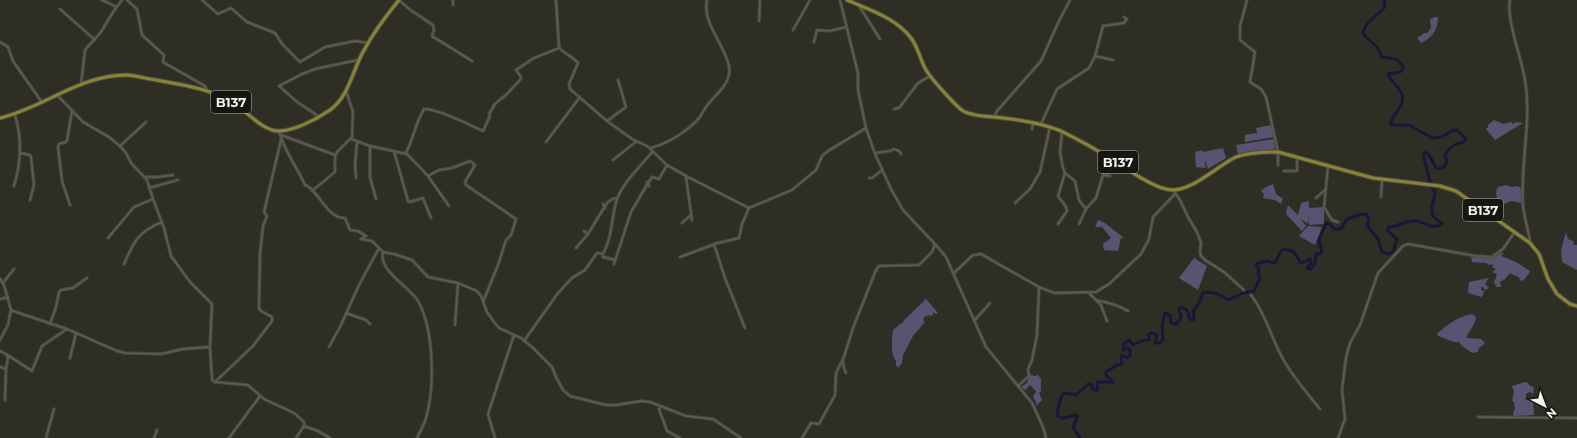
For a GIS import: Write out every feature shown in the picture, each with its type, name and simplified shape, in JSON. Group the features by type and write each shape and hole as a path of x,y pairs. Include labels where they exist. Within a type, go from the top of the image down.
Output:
{"main road":[{"path":"279,131 305,124 320,117 335,106 346,91 359,60 378,25 399,0"},
{"name":"B137","path":"847,0 858,4 898,25 914,43 924,67 930,76 964,111 978,115 1041,124 1050,127 1102,153 1157,186 1173,190 1184,188 1238,157 1258,152 1278,152 1382,179 1443,186 1456,191 1530,243 1538,254 1548,279 1557,294 1570,304 1577,306"},
{"name":"B137","path":"0,118 81,85 125,75 208,91 235,104 264,126 279,131"}],"street":[{"path":"102,0 116,7"},
{"path":"81,85 85,52 101,32 122,0"},
{"path":"127,0 136,9 142,35 164,55 163,62 202,85 208,91"},
{"path":"202,0 218,14 231,8 247,22 275,33 279,41 298,61 301,62 326,47 355,41 368,42"},
{"path":"399,0 408,9 433,25 433,37 472,61"},
{"path":"453,0 453,5"},
{"path":"556,0 559,48"},
{"path":"650,148 669,141 688,128 701,116 707,105 726,82 729,66 707,16 707,0"},
{"path":"759,21 760,0"},
{"path":"793,30 810,0"},
{"path":"840,0 858,73 858,90 866,128 890,189 903,210 946,257 986,347 1032,403 1043,427 1046,438"},
{"path":"994,117 997,111 1041,62 1070,0"},
{"path":"1247,0 1240,26 1240,40 1255,52 1250,82 1261,90 1266,97 1278,152 1278,165"},
{"path":"1510,0 1509,7 1513,30 1525,80 1528,119 1523,205 1530,243"},
{"path":"858,4 880,39"},
{"path":"60,9 95,40"},
{"path":"1041,124 1057,89 1090,68 1095,56 1103,26 1124,23 1127,19 1124,17"},
{"path":"814,42 817,30 830,31 846,27"},
{"path":"0,42 8,47 15,65 41,102"},
{"path":"559,48 573,57 578,63 569,86 570,89 606,121 650,148 667,165 749,208"},
{"path":"406,153 412,142 424,109 430,109 483,131 490,116 489,114 495,104 503,97 504,98 520,80 521,77 516,70 534,58 559,48"},
{"path":"1095,56 1113,60"},
{"path":"320,117 300,104 279,86 315,69 359,60"},
{"path":"894,109 899,108 918,83 930,76"},
{"path":"606,121 626,106 618,80"},
{"path":"312,191 335,171 336,155 351,139 353,116 352,107 346,91"},
{"path":"56,94 83,122 109,137 120,146 126,153 131,163 147,180 166,234 169,251 194,287 212,303 210,346 212,378 215,382"},
{"path":"546,142 580,98"},
{"path":"70,205 63,184 58,147 59,144 66,142 67,140 72,111"},
{"path":"14,186 20,153 15,113"},
{"path":"120,146 146,122"},
{"path":"1032,129 1033,123"},
{"path":"1015,203 1030,189 1040,172 1050,127"},
{"path":"680,257 715,244 739,238 742,224 749,208 792,190 816,170 825,153 866,128"},
{"path":"279,131 286,150 305,185 308,186 332,213 340,218 345,218 350,230 358,231 366,236 361,239 372,241 384,252 412,260 428,277 458,283 477,291 491,319 499,328 524,340 552,366 556,378 563,390 570,396 606,405 641,401 660,406 686,416 713,419 741,438"},
{"path":"1058,224 1067,211 1066,207 1058,196 1065,173 1060,152 1062,132"},
{"path":"280,135 336,155"},
{"path":"215,382 253,346 272,322 272,318 259,308 260,262 263,226 267,216 264,212 281,138"},
{"path":"351,139 370,146 406,153 428,176 449,206"},
{"path":"356,178 355,165 357,141"},
{"path":"613,160 637,141"},
{"path":"370,146 370,177 376,199"},
{"path":"875,153 894,149 899,151 901,154"},
{"path":"394,151 408,201 410,202 423,198 431,218"},
{"path":"524,340 565,284 585,270 597,252 603,254 611,234 618,197 629,180 653,151"},
{"path":"20,153 30,155 32,157 34,189 30,200"},
{"path":"1284,171 1297,171 1297,158"},
{"path":"428,176 439,170 452,168 470,161 475,165 465,182 466,185 516,219 511,235 506,240 483,302"},
{"path":"614,264 631,212 647,182 652,177 659,180 667,165"},
{"path":"1328,166 1324,207 1332,220 1338,222"},
{"path":"870,178 882,170"},
{"path":"1065,173 1075,181 1080,200 1086,209"},
{"path":"1079,224 1086,209 1096,198 1103,174 1110,176"},
{"path":"144,177 157,178 173,175"},
{"path":"686,176 691,215 691,219 686,219"},
{"path":"1381,197 1382,179"},
{"path":"149,188 178,180"},
{"path":"647,182 649,186"},
{"path":"1316,198 1326,189"},
{"path":"1173,190 1180,200 1188,219 1197,232 1201,244 1201,256 1224,272 1244,290"},
{"path":"954,273 973,255 981,254 1039,287 1054,293 1096,292 1109,284 1141,254 1148,239 1153,217 1176,193"},
{"path":"576,248 588,234 609,200 616,199 618,197"},
{"path":"108,238 134,207 153,200"},
{"path":"603,204 605,208"},
{"path":"682,223 691,215"},
{"path":"124,264 131,246 138,238 149,227 162,222"},
{"path":"584,231 588,234"},
{"path":"1338,438 1345,419 1342,389 1346,358 1350,343 1360,326 1378,273 1403,246 1408,244 1476,256 1492,257 1504,249 1514,232"},
{"path":"715,244 714,246 725,278 745,328"},
{"path":"802,438 811,423 819,424 835,394 836,373 843,359 853,328 876,270 879,266 919,265 932,252 935,244"},
{"path":"329,347 379,248"},
{"path":"384,252 383,259 388,269 418,301 429,334 430,399 426,419 417,438"},
{"path":"603,257 615,260"},
{"path":"3,283 14,269"},
{"path":"50,324 56,307 58,292 73,288 88,278"},
{"path":"0,279 8,297 11,310 8,325 0,340"},
{"path":"455,325 458,283"},
{"path":"1018,386 1029,376 1028,369 1032,360 1037,335 1039,287"},
{"path":"1089,293 1101,305 1107,321"},
{"path":"1251,295 1264,316 1282,359 1295,379 1320,409"},
{"path":"0,298 8,297"},
{"path":"1096,300 1119,306 1128,311"},
{"path":"974,320 990,303"},
{"path":"11,310 67,329 117,351 125,353 161,354 183,349 210,346"},
{"path":"346,313 366,320 370,324"},
{"path":"0,351 32,371 42,346 67,329"},
{"path":"70,358 76,333"},
{"path":"495,438 488,414 514,335"},
{"path":"5,400 8,357 6,354"},
{"path":"843,359 846,373"},
{"path":"0,367 6,369"},
{"path":"215,382 248,385 260,396 294,413 304,422 304,426 296,438"},
{"path":"229,438 260,396"},
{"path":"660,406 659,409 667,431 680,438"},
{"path":"46,438 54,410"},
{"path":"1478,417 1577,418"},
{"path":"304,426 318,431 330,438"},
{"path":"154,438 157,430"}],"shaded area":[{"path":"1438,17 1437,26 1434,33 1421,43 1417,38 1424,33 1427,33 1431,28 1430,19"},
{"path":"1494,120 1503,124 1511,122 1513,124 1516,122 1523,123 1495,140 1486,129"},
{"path":"1271,125 1274,137 1245,142 1245,135 1257,133 1256,128"},
{"path":"1274,139 1275,149 1238,154 1236,145"},
{"path":"1223,148 1226,158 1208,169 1204,157 1206,168 1196,167 1195,152"},
{"path":"1273,184 1276,194 1283,199 1281,204 1275,200 1263,198 1264,194 1261,191"},
{"path":"1506,185 1520,187 1522,191 1521,203 1511,201 1504,204 1503,201 1497,199 1496,192 1498,187"},
{"path":"1309,201 1309,208 1324,207 1324,224 1309,225 1308,216 1308,224 1300,218 1306,226 1302,231 1286,214 1288,205 1298,215 1301,203"},
{"path":"1098,220 1105,223 1124,238 1121,238 1118,251 1104,250 1103,244 1111,238 1102,227 1095,227"},
{"path":"1308,226 1322,227 1315,245 1299,236"},
{"path":"1566,232 1568,239 1573,241 1574,245 1577,245 1577,270 1562,262 1561,250"},
{"path":"1504,253 1501,256 1516,262 1530,271 1524,280 1520,281 1520,278 1510,273 1500,282 1501,287 1497,287 1494,283 1497,274 1492,272 1496,269 1492,267 1493,264 1489,265 1486,263 1472,262 1471,256 1491,258"},
{"path":"1194,258 1207,266 1198,290 1179,278"},
{"path":"1489,278 1485,284 1489,288 1485,290 1481,287 1481,290 1484,291 1481,297 1468,293 1469,282"},
{"path":"926,299 938,313 936,314 933,312 933,315 929,316 928,314 927,317 925,316 923,320 925,322 913,336 903,355 902,363 898,368 892,350 893,330 904,322 903,321"},
{"path":"1472,314 1476,317 1466,338 1481,339 1485,343 1479,348 1478,352 1472,353 1459,342 1454,342 1438,336 1437,334 1444,327 1453,321"},
{"path":"1030,374 1034,376 1038,375 1041,379 1041,391 1039,393 1042,400 1036,406 1036,402 1033,397 1036,391 1030,385 1025,390 1021,387 1027,383"},
{"path":"1525,382 1534,387 1533,394 1530,392 1526,394 1526,399 1531,398 1533,401 1534,415 1514,416 1513,413 1515,408 1514,402 1512,401 1514,392 1512,386"}],"waterway":[{"path":"1080,438 1073,427 1077,415 1063,418 1057,416 1062,395 1065,393 1076,395 1088,384 1092,385 1093,389 1097,390 1098,382 1113,382 1106,375 1106,372 1117,365 1122,364 1122,355 1127,358 1130,356 1130,349 1128,348 1123,350 1124,344 1129,340 1133,345 1144,340 1149,340 1149,334 1151,333 1157,335 1155,343 1160,343 1163,339 1162,325 1165,313 1170,315 1171,323 1176,324 1181,318 1179,309 1181,307 1187,310 1190,319 1193,320 1193,311 1198,305 1203,293 1216,294 1228,300 1243,293 1254,291 1260,278 1258,274 1259,269 1256,264 1267,261 1275,263 1283,249 1293,251 1301,263 1310,259 1311,263 1307,268 1311,269 1315,263 1316,254 1320,254 1322,251 1319,240 1326,223 1330,224 1334,229 1341,229 1347,219 1362,214 1367,215 1369,219 1367,225 1378,239 1382,252 1389,254 1393,252 1397,239 1388,231 1388,227 1413,221 1433,226 1439,226 1442,224 1434,217 1432,213 1435,192 1431,186 1423,154 1425,152 1430,156 1436,168 1443,168 1447,162 1445,156 1448,150 1452,146 1463,142 1466,139 1457,130 1453,130 1442,137 1432,138 1409,125 1391,125 1391,121 1403,99 1401,92 1388,74 1400,72 1403,69 1403,66 1396,59 1382,57 1377,47 1364,35 1363,32 1367,24 1385,7 1384,0"}]}
